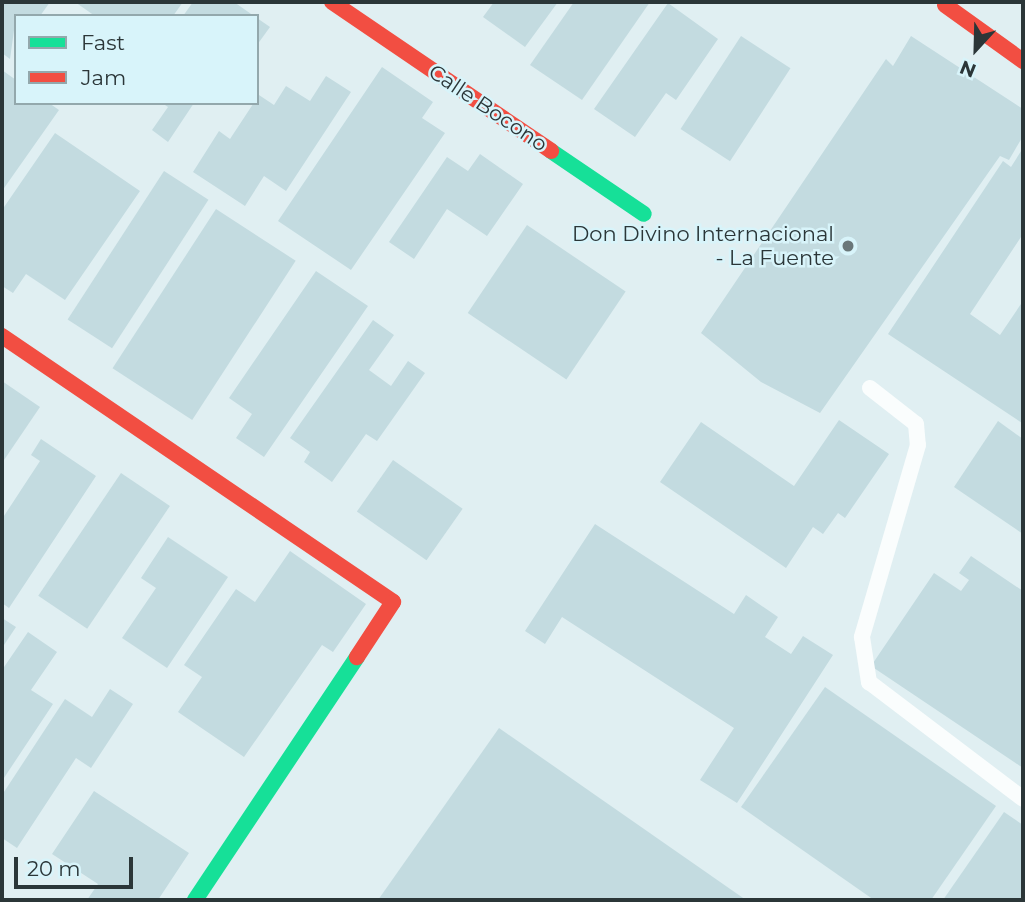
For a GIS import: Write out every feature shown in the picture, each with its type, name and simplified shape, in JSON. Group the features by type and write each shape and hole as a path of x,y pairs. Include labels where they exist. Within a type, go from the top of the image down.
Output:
{"street":[{"name":"Calle Bocono","path":"332,2 644,214"},
{"path":"945,5 1023,61"},
{"path":"2,336 393,602 195,900"}],"lane":[{"path":"870,388 916,424 918,445 862,637 869,682 1023,799"}],"building":[{"path":"2,2 50,2 41,14 14,14 10,59 2,53"},
{"path":"75,2 183,2 174,14 92,14"},
{"path":"193,2 234,2 251,14 184,14"},
{"path":"494,2 558,2 525,47 483,17"},
{"path":"574,2 650,2 582,100 530,65"},
{"path":"668,3 718,39 676,100 666,93 635,137 594,109"},
{"path":"259,19 270,27 259,42"},
{"path":"741,36 790,68 730,161 681,129"},
{"name":"Don Divino Internacional - La Fuente","path":"911,36 1023,109 1023,136 1009,160 1000,156 820,413 761,382 701,333 886,59 893,66"},
{"path":"382,67 433,102 422,118 445,133 351,270 278,221"},
{"path":"2,70 14,79 14,105 52,105 59,110 2,191"},
{"path":"326,76 351,92 286,191 264,176 245,206 193,172 219,131 230,139 252,105 259,105 259,95 274,105 286,86 310,101"},
{"path":"165,105 193,105 168,142 152,130 168,107"},
{"path":"55,133 140,191 65,300 26,274 13,293 2,286 2,210"},
{"path":"1023,148 1023,234 970,314 1000,335 1023,301 1022,423 888,334 1003,161 1011,167"},
{"path":"480,154 523,184 487,236 447,209 414,259 389,242 447,157 468,171"},
{"path":"164,171 208,200 112,348 68,319"},
{"path":"216,209 296,261 192,420 113,368"},
{"path":"527,225 626,292 566,379 468,313"},
{"path":"316,271 368,306 264,457 236,438 252,414 229,398"},
{"path":"373,320 394,335 369,370 391,386 408,361 425,373 377,441 366,434 332,482 304,462 310,452 290,438"},
{"path":"2,381 40,407 2,463"},
{"path":"839,420 889,454 845,518 838,513 823,534 813,527 786,568 660,482 701,422 794,486"},
{"path":"998,421 1023,439 1023,534 954,487"},
{"path":"41,439 96,476 9,608 2,603 2,519 40,461 31,455"},
{"path":"393,460 463,509 426,560 357,512"},
{"path":"121,473 170,506 87,629 38,596"},
{"path":"595,524 734,614 746,595 778,617 765,637 791,654 803,636 833,655 737,803 700,780 734,728 562,617 545,644 525,631"},
{"path":"168,537 228,577 167,668 122,638 156,588 141,578"},
{"path":"290,551 366,604 333,652 322,645 244,757 178,712 202,677 184,665 236,589 255,602"},
{"path":"971,556 1023,591 1023,768 871,666 934,573 961,591 969,580 959,573"},
{"path":"2,618 16,627 2,648"},
{"path":"28,632 57,652 31,690 53,704 2,781 2,670"},
{"path":"825,687 996,806 931,900 874,900 741,807"},
{"path":"110,689 133,704 91,768 76,758 17,848 2,838 2,795 65,699 92,717"},
{"path":"499,728 746,900 378,900"},
{"path":"94,791 189,853 158,900 87,900 98,884 52,854"},
{"path":"1004,812 1023,825 1023,900 943,900"}],"traffic: fast":[{"path":"551,151 644,214"},
{"path":"195,900 357,657"}],"traffic: jam":[{"path":"332,2 551,151"},
{"path":"945,5 1023,61"},
{"path":"2,336 393,602 357,657"}],"place":[{"name":"Don Divino Internacional - La Fuente","path":"848,246"}]}
